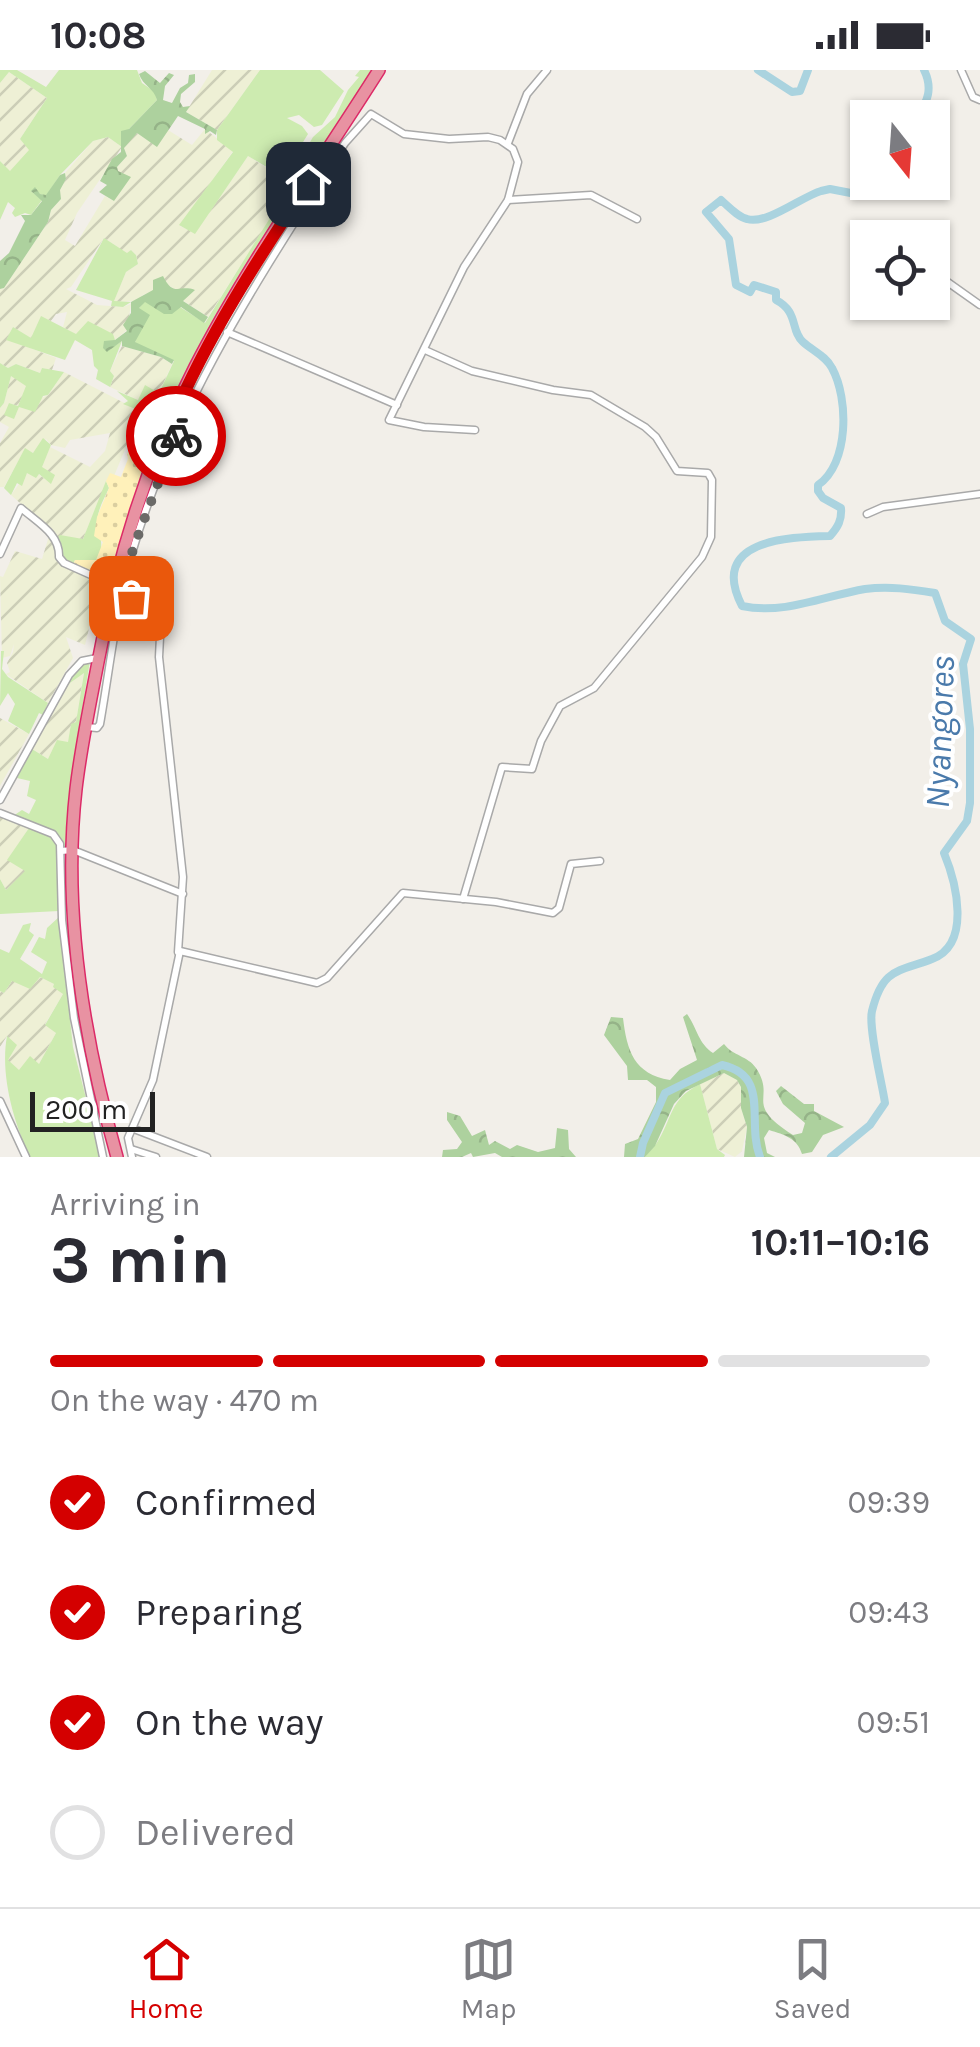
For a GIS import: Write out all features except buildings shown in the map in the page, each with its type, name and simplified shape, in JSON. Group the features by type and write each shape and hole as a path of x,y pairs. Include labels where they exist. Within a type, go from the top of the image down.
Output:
{"highway":[{"path":"117,1157 101,1122 77,991 67,851 113,584 194,368 379,70"}],"street":[{"path":"508,143 527,94 547,70"},
{"path":"961,70 973,97 980,100"},
{"path":"176,422 208,362 344,143 368,114 378,116 404,134 455,139 488,136 508,143 518,162 508,200 464,266 389,420 475,430"},
{"path":"508,200 591,194 638,218"},
{"path":"950,283 980,304"},
{"path":"227,332 397,405"},
{"path":"425,350 472,371 592,395 645,427 656,437 675,469 708,473 712,480 710,537 694,569 594,688 560,706 532,770 502,767 464,899"},
{"path":"868,514 883,507 980,494"},
{"path":"86,727 99,726 122,595 143,505"},
{"path":"0,554 21,508 56,538 64,563 113,584"},
{"path":"122,595 152,605 161,616 159,656 183,894 178,952 156,1067 128,1138 131,1153 156,1157"},
{"path":"0,800 69,675 82,660 99,658"},
{"path":"0,813 53,834 67,851 183,894"},
{"path":"178,952 317,983 328,978 400,894 410,892 552,913 559,908 571,864 600,861"},
{"path":"0,1101 26,1157"},
{"path":"101,1122 103,1157"},
{"path":"134,1129 206,1157"}],"green space":[{"path":"0,70 17,70 46,87 59,70 137,70 142,83 155,92 157,100 129,129 122,147 108,137 93,141 46,196 31,191 42,200 31,215 15,217 15,208 8,202 0,220 0,161 10,171 29,150 20,139 47,98 9,72 0,83"},
{"path":"212,70 260,70 217,130 186,112"},
{"path":"260,70 320,70 344,91 322,125 314,127 299,115 287,118 308,134 282,176 248,156 195,234 179,225 233,152 217,140 217,130"},
{"path":"360,70 374,70 218,316 160,433 150,437 134,425 138,410 123,404 128,401 117,391 138,400 145,385 159,393 174,361 135,343 139,308 145,301 155,306 180,307 205,323 291,184 288,180 313,137 335,117"},
{"path":"145,71 160,83 169,73 174,75 165,86 163,100 172,103 180,88 188,83 189,75 195,74 195,82 181,94 180,102 183,107 190,106 186,112 217,130 216,135 210,131 205,134 205,129 178,116 157,147 137,133 124,148 127,156 117,167 131,177 114,201 99,192 107,185 100,181 112,159 121,152 121,131 129,129 157,100 139,74"},
{"path":"9,72 47,98 20,139 30,150 10,172 0,161 0,83"},
{"path":"205,129 233,151 180,226 195,233 248,156 292,184 208,317 182,300 190,288 178,291 168,285 137,301 113,302 126,272 138,264 131,250 127,254 104,238 66,289 97,305 131,304 127,330 115,340 86,327 76,335 63,327 67,312 56,314 51,321 41,317 31,339 13,327 7,339 56,358 52,370 42,368 40,373 0,363 0,289 61,199 59,190 65,173 93,141 108,137 122,147 77,213 65,240 75,246 105,196 114,201 117,167 127,156 124,148 128,140 137,133 157,146 168,130 192,145"},
{"path":"65,173 61,199 0,289 0,261 9,253 25,221 21,215 31,215 42,201 31,191 35,187 46,195"},
{"path":"104,238 136,255 138,264 126,272 114,301 131,302 123,307 111,306 112,301 76,290"},
{"path":"163,276 174,289 195,290 183,301 208,317 204,323 181,307 172,314 164,314 145,302 139,308 150,315 135,342 174,360 172,364 122,346 122,341 107,352 104,341 115,340 127,331 123,325 131,313 131,302 153,290 153,280"},
{"path":"41,316 76,334 88,321 113,334 115,340 107,351 122,341 110,371 114,376 110,387 96,379 98,370 92,350 75,340 65,360 6,340 13,327 31,338"},
{"path":"122,346 172,364 159,393 138,400 110,387 114,376 110,371"},
{"path":"0,363 40,373 42,368 64,372 35,412 19,407 14,419 4,415 9,403 18,406 26,386 11,376 0,408"},
{"path":"64,372 138,410 114,476 110,474 83,539 58,537 11,495 27,473 38,474 51,483 41,467 50,447 90,467 105,451 110,433 70,440 65,448 51,445 46,439 33,453 25,449 4,487 0,487 0,443 9,427 0,422 0,408 11,375 27,386 18,406 9,403 14,418 19,407 48,395"},
{"path":"43,438 51,445 42,467 55,475 51,484 39,474 36,478 27,473 22,486 17,483 11,495 4,488 25,448 33,453"},
{"path":"106,481 109,488 98,516 101,544 97,560 75,560 73,565 65,562 58,537 83,539"},
{"path":"49,536 57,545 58,562 98,583 99,588 85,645 66,637 73,658 48,703 6,674 10,672 7,663 13,652 14,644 10,656 2,658 0,576 3,577 15,551 42,559"},
{"path":"1,651 2,669 8,677 48,703 29,734 8,721 15,704 8,693 0,706"},
{"path":"90,661 71,776 70,848 62,848 54,832 13,816 22,810 29,814 36,800 27,796 30,781 17,778 32,749 48,759 57,740 68,742 71,724 76,722 84,673 67,685 79,668"},
{"path":"84,672 76,722 71,725 68,743 48,759 32,749 67,685"},
{"path":"0,718 29,734 0,786"},
{"path":"0,815 29,828 8,860 26,871 6,890 0,879"},
{"path":"29,828 56,840 59,911 0,914 0,879 6,890 25,871 7,860"},
{"path":"59,917 73,1047 101,1157 30,1157 13,1113 7,1081 7,1036 17,1045 8,1060 19,1070 30,1056 39,1064 56,1033 45,1025 63,994 40,977 30,989 12,981 4,993 0,991 0,949 9,953 23,925 31,923 29,931 34,935 20,959 42,974 47,962 31,952 39,937 45,939 47,928"},
{"path":"40,977 63,994 45,1024 56,1033 39,1064 19,1071 7,1060 7,1036 0,1047 0,991 4,993 12,981"},
{"path":"687,1014 713,1053 724,1044 756,1068 762,1079 764,1108 793,1135 802,1133 805,1123 783,1104 776,1091 781,1086 844,1127 823,1135 812,1152 802,1154 794,1141 769,1130 764,1138 767,1153 775,1157 744,1157 747,1127 741,1108 741,1087 724,1073 686,1091 674,1104 655,1146 645,1157 624,1157 625,1144 638,1139 656,1102 656,1087 647,1080 628,1080 627,1066 604,1035 611,1017 623,1018 630,1051 640,1066 670,1080 697,1060 683,1017"},
{"path":"724,1073 741,1087 741,1108 747,1127 742,1151 735,1157 717,1149 700,1084"},
{"path":"700,1084 717,1149 724,1157 645,1157 656,1144 676,1103"},
{"path":"447,1112 460,1116 472,1136 485,1130 489,1145 495,1141 510,1149 517,1145 538,1152 555,1148 557,1128 568,1130 569,1149 576,1157 502,1157 495,1153 473,1157 471,1153 442,1157 443,1150 457,1149 462,1142 447,1120"}],"sand":[{"path":"134,425 149,437 155,430 160,433 135,494 110,579 73,565 75,560 96,560 103,542 94,536 109,488 106,481 110,473 121,477 135,442"}],"waterway":[{"name":"Nyangores","path":"758,70 792,92 800,91 808,70"},
{"name":"Nyangores","path":"924,70 928,83 926,100"},
{"name":"Nyangores","path":"831,1157 870,1125 885,1103 871,1019 881,986 894,973 944,951 957,927 956,895 944,853 967,821 970,803 970,729 963,664 971,639 945,621 935,593 917,590 874,588 789,606 742,606 734,584 735,567 744,555 774,541 830,536 837,526 841,508 823,498 818,485 836,462 843,413 838,381 829,364 799,337 788,310 776,300 776,292 754,285 750,292 736,285 729,239 706,212 721,200 740,216 755,220 821,191 850,193"},
{"name":"Nyangores","path":"640,1157 665,1093 722,1065 737,1071 752,1089 760,1157"}],"way so far":[{"path":"131,598 122,595 133,549 176,436"}],"route":[{"path":"176,436 181,424 172,420 194,368 308,184"}]}
